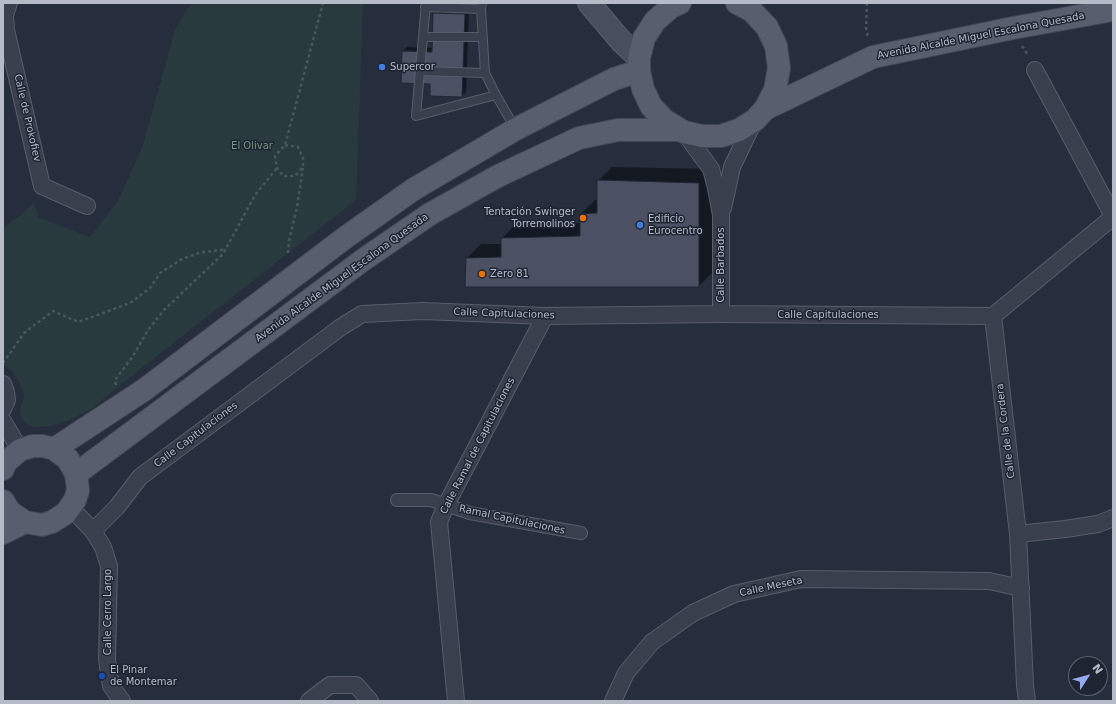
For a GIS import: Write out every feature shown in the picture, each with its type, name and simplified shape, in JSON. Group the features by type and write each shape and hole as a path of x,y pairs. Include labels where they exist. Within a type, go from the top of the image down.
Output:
{"main road":[{"path":"589,3 639,65"},
{"path":"680,3 671,7 655,21 644,38 639,65 643,90 651,106 664,120 682,131"},
{"path":"738,3 752,11 767,27 776,46 779,68 775,90 760,114"},
{"name":"Avenida Alcalde Miguel Escalona Quesada","path":"76,474 363,260 430,214 498,176 579,138 618,130 682,131 702,136 721,136 739,130 760,114 873,57 1013,28 1113,10"},
{"path":"54,449 144,390 346,237 408,193 516,129 569,103 639,65"},
{"path":"3,469 6,462 20,450 33,446 42,446 54,449 68,459 76,474 78,490 75,500 66,513 52,522 42,525 26,522 10,512 3,501"},
{"path":"3,532 26,522"}],"street":[{"name":"Calle de Prokofiev","path":"9,3 5,15 6,30 42,186 87,206"},
{"path":"993,316 1113,217 1035,70"},
{"name":"Calle Barbados","path":"721,215 732,167 760,114"},
{"name":"Calle Barbados","path":"682,131 710,169 716,188 721,215 721,314"},
{"name":"Calle Capitulaciones","path":"93,531 117,507 140,477 341,327 362,314 423,311 545,316 721,314 993,316"},
{"name":"Calle Ramal de Capitulaciones","path":"456,701 439,522 446,505 545,316"},
{"name":"Calle de la Cordera","path":"993,316 1018,534 1027,701"},
{"path":"3,384 7,400 3,409"},
{"path":"3,421 20,450"},
{"name":"Ramal Capitulaciones","path":"397,500 431,500 470,513 581,533"},
{"name":"Calle Cerro Largo","path":"70,507 93,531 103,547 109,566 107,660 111,686 122,701"},
{"path":"1018,534 1098,524 1113,518"},
{"name":"Calle Meseta","path":"613,701 626,673 652,642 693,613 734,594 801,579 989,581 1021,588"},
{"path":"309,701 330,685 356,685 370,701"}],"lane":[{"path":"496,95 416,116 425,5 482,6 485,73 516,129"},
{"path":"423,37 483,37"},
{"path":"420,71 485,73"}],"path":[{"path":"303,167 295,176 283,176 277,168 275,156 286,145 323,3"},
{"path":"1013,28 1035,70"},
{"path":"286,145 298,147 303,158 297,207 289,240 288,253"},
{"path":"117,407 115,380 133,356 148,330 164,310 223,254 255,195 277,168"},
{"path":"3,363 24,333 53,311 78,322 130,303 150,288 160,274 182,259 200,253 226,249"}],"green space":[{"name":"El Olivar","path":"193,3 363,3 356,200 120,385 93,408 72,419 51,426 36,427 27,425 21,418 20,411 24,397 23,391 13,372 3,364 3,228 21,215 34,202 38,217 90,237 118,201 142,148 175,30 187,9"}],"building":[{"path":"433,13 465,14 462,97 430,96 430,84 401,83 402,51 432,52"},
{"name":"Edificio Eurocentro","path":"597,180 699,183 699,287 465,287 466,258 501,257 501,238 580,236 580,214 597,213"}],"place":[{"name":"Supercor","path":"382,67"},
{"name":"Tentación Swinger Torremolinos","path":"583,218"},
{"name":"Edificio Eurocentro","path":"640,225"},
{"name":"Zero 81","path":"482,274"},
{"name":"El Pinar de Montemar","path":"102,676"}]}
